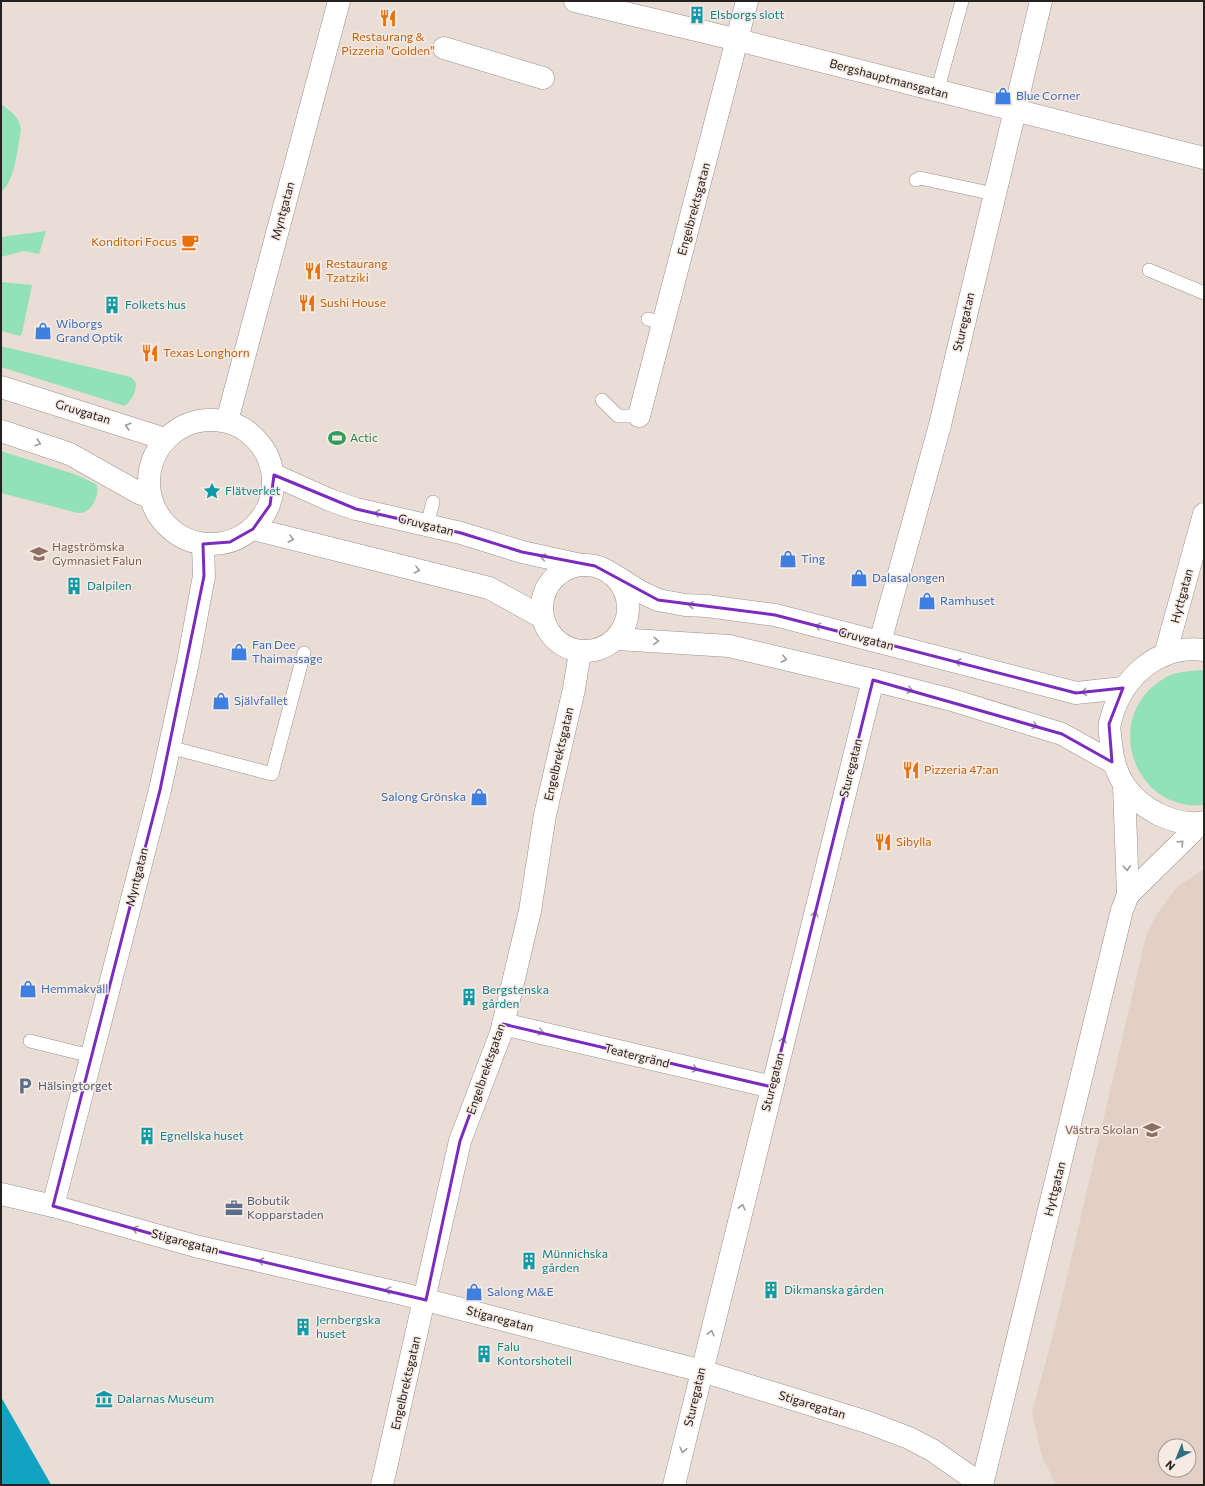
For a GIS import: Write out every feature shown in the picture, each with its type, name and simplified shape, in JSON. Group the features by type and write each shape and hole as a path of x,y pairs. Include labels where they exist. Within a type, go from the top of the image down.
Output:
{"street":[{"name":"Myntgatan","path":"227,421 339,1"},
{"name":"Bergshauptmansgatan","path":"574,1 738,40 1014,112 1204,158"},
{"name":"Engelbrektsgatan","path":"639,416 655,321 738,40 747,1"},
{"name":"Sturegatan","path":"880,642 940,425 1041,1"},
{"path":"444,48 543,78"},
{"name":"Gruvgatan","path":"1,387 165,439"},
{"path":"205,420 227,421 249,432 266,451 274,475 274,490 270,505 263,518 253,529 242,537 230,542 216,545 204,544 179,536 160,520 150,497 148,476 154,456 165,439 183,426 205,420"},
{"path":"1,431 70,454 139,493 150,497"},
{"name":"Gruvgatan","path":"274,475 343,504 427,524 522,552 581,565"},
{"name":"Hyttgatan","path":"1165,655 1204,514"},
{"path":"253,529 489,588 542,616"},
{"name":"Myntgatan","path":"53,1206 169,748 188,662 204,576 204,544"},
{"path":"581,565 596,566 614,575 623,586 628,599 629,614 625,627 617,639 600,650 580,652 567,648 555,640 547,630 542,616 542,602 546,588 555,577 567,568 581,565"},
{"name":"Gruvgatan","path":"614,575 641,592 658,600 685,605 707,606 775,615 1076,692 1123,688"},
{"path":"617,639 730,646 873,680 952,700 1062,734 1112,762"},
{"path":"1202,822 1183,822 1166,818 1149,810 1135,799 1124,785 1112,762 1110,724 1123,688 1134,674 1149,663 1165,655 1182,650 1204,650"},
{"name":"Engelbrektsgatan","path":"382,1485 426,1300 460,1141 503,1024 530,911 545,815 574,689 580,652"},
{"name":"Sturegatan","path":"674,1485 873,680"},
{"name":"Hyttgatan","path":"1124,785 1128,895"},
{"name":"Hyttgatan","path":"982,1485 1122,910 1128,895 1202,822"},
{"name":"Teatergränd","path":"503,1024 772,1087"},
{"name":"Stigaregatan","path":"1,1194 53,1206 195,1246 426,1300 702,1371 867,1422 902,1435 932,1450 982,1485"}],"lane":[{"path":"938,92 962,1"},
{"path":"916,180 920,178 994,194"},
{"path":"1149,270 1204,293"},
{"path":"602,400 618,416 639,416"},
{"path":"427,524 433,502"},
{"path":"169,748 272,774 280,737 304,653"},
{"path":"30,1040 91,1056"}],"highlighted area":[{"path":"274,475 356,509 461,533 522,552 595,566 658,600 775,615 1076,693 1123,688 1109,724 1112,762 1062,734 873,680 772,1087 503,1024 460,1141 426,1300 195,1246 53,1206 160,790 204,576 203,544 230,542 253,529 270,505"}],"shaded area":[{"name":"Västra Skolan","path":"1204,870 1204,1485 1056,1485 1042,1457 1032,1412 1056,1324 1146,936 1157,914 1177,887"}],"green space":[{"path":"1,104 16,117 21,129 13,172 6,187 1,192"},
{"path":"46,231 39,254 24,251 1,257 1,237"},
{"path":"1,282 32,285 22,333 20,336 1,331"},
{"path":"1,346 131,377 136,383 136,387 132,398 125,406 1,367"},
{"path":"1,451 74,474 96,484 97,492 94,502 87,510 78,513 1,493"},
{"path":"1204,670 1204,805 1188,805 1175,802 1163,796 1153,789 1142,776 1135,762 1131,747 1130,731 1133,716 1140,702 1149,690 1172,674"}],"water":[{"path":"1,1397 49,1481 51,1485 1,1485"}],"place":[{"name":"Elsborgs slott","path":"697,15"},
{"name":"Restaurang & Pizzeria \"Golden\"","path":"388,18"},
{"name":"Blue Corner","path":"1003,96"},
{"name":"Konditori Focus","path":"190,242"},
{"name":"Restaurang Tzatziki","path":"313,271"},
{"name":"Sushi House","path":"307,303"},
{"name":"Folkets hus","path":"112,305"},
{"name":"Wiborgs Grand Optik","path":"43,331"},
{"name":"Texas Longhorn","path":"150,353"},
{"name":"Actic","path":"337,438"},
{"name":"Flätverket","path":"212,491"},
{"name":"Hagströmska Gymnasiet Falun","path":"39,554"},
{"name":"Ting","path":"788,559"},
{"name":"Dalasalongen","path":"859,578"},
{"name":"Dalpilen","path":"74,586"},
{"name":"Ramhuset","path":"927,601"},
{"name":"Fan Dee Thaimassage","path":"239,652"},
{"name":"Självfallet","path":"221,701"},
{"name":"Pizzeria 47:an","path":"911,770"},
{"name":"Salong Grönska","path":"479,797"},
{"name":"Sibylla","path":"883,842"},
{"name":"Hemmakväll","path":"28,989"},
{"name":"Bergstenska gården","path":"469,997"},
{"name":"Hälsingtorget","path":"25,1086"},
{"name":"Västra Skolan","path":"1152,1130"},
{"name":"Egnellska huset","path":"147,1136"},
{"name":"Bobutik Kopparstaden","path":"234,1208"},
{"name":"Münnichska gården","path":"529,1261"},
{"name":"Dikmanska gården","path":"771,1290"},
{"name":"Salong M&E","path":"474,1292"},
{"name":"Jernbergska huset","path":"303,1327"},
{"name":"Falu Kontorshotell","path":"484,1354"},
{"name":"Dalarnas Museum","path":"104,1399"}]}
